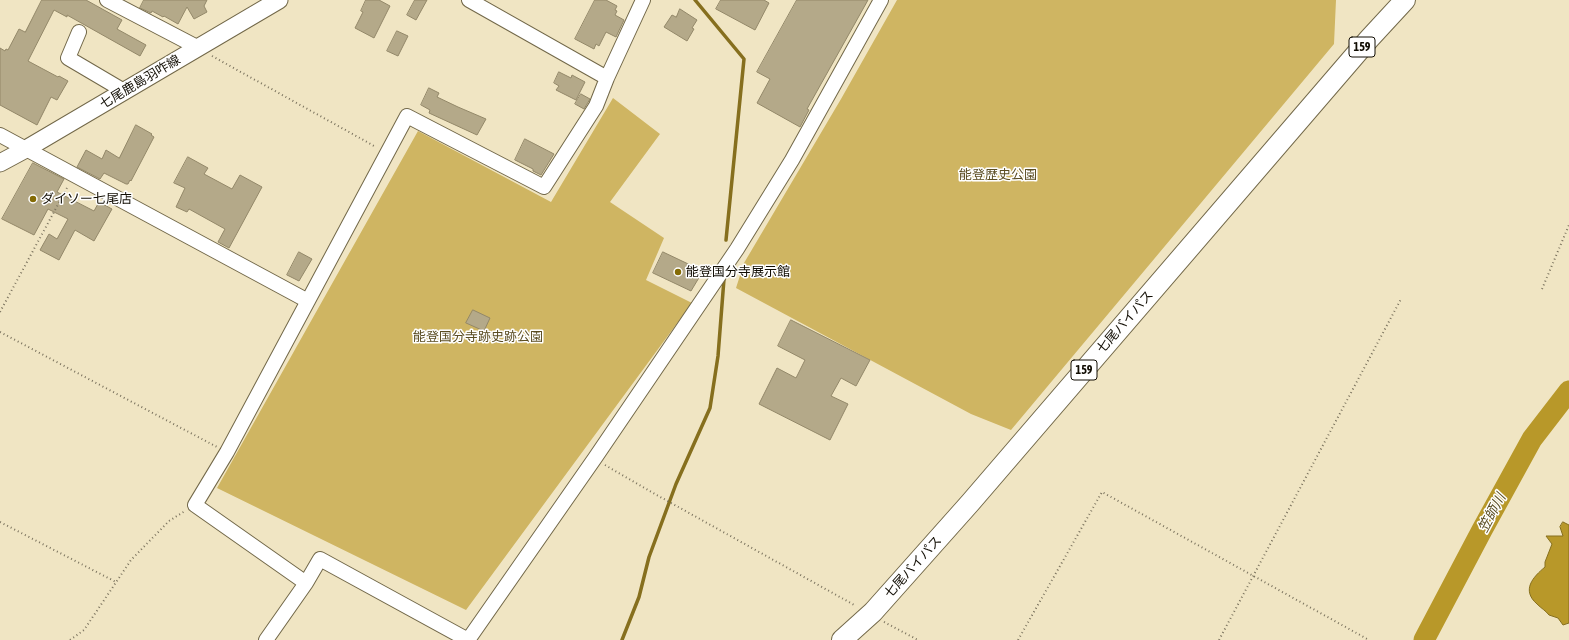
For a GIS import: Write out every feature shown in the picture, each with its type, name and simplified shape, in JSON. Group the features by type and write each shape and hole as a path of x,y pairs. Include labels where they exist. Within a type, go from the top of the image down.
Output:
{"highway":[{"name":"七尾バイパス","path":"842,640 870,614 975,498 1359,50 1405,0"}],"main road":[{"name":"七尾鹿島羽咋線","path":"0,163 279,0"}],"street":[{"path":"107,0 197,47"},
{"path":"469,0 607,78"},
{"path":"306,583 195,505 227,452 407,116 544,187 596,106 607,78 643,0"},
{"path":"266,640 306,583 320,559 468,640 595,458 737,249 774,191 881,0"},
{"path":"79,32 68,58 124,91"},
{"path":"0,135 308,301"}],"path":[{"path":"197,47 387,153"},
{"path":"0,312 74,174"},
{"path":"1542,289 1569,225"},
{"path":"1219,640 1401,299"},
{"path":"0,332 227,452"},
{"path":"595,458 676,506 918,640"},
{"path":"1018,640 1102,492 1369,640"},
{"path":"70,640 84,630 131,560 169,521 195,505"},
{"path":"0,522 116,582"}],"green space":[{"name":"能登歴史公園","path":"897,0 1336,0 1334,44 1011,430 971,414 736,288 744,263 841,99"},
{"name":"能登国分寺跡史跡公園","path":"613,98 660,134 610,202 664,238 646,280 692,303 466,610 217,488 418,131 551,202"}],"shaded area":[{"path":"1563,522 1569,525 1569,623 1563,625 1558,618 1549,615 1532,599 1529,589 1533,579 1545,567 1545,562 1552,544 1546,536 1563,536 1560,527"}],"building":[{"path":"42,0 86,0 122,20 117,29 146,45 140,56 67,15 67,17 54,10 28,61 68,81 57,100 51,97 37,125 0,105 0,48 5,51 6,49 8,50 19,29 25,32"},
{"path":"144,0 207,0 204,6 207,12 194,19 187,7 178,24 164,16 163,17 152,11 151,13 140,8"},
{"path":"366,0 379,0 390,6 374,38 355,28 363,12 361,11"},
{"path":"415,0 427,0 416,20 407,15"},
{"path":"595,0 606,0 617,6 615,15 624,20 616,37 606,32 599,46 596,44 594,49 575,39"},
{"path":"721,0 764,0 769,3 755,30 716,9"},
{"path":"797,0 868,0 807,109 809,110 800,127 757,103 770,79 757,72"},
{"path":"680,9 697,20 687,41 664,27 672,15 676,17"},
{"path":"397,31 408,36 398,56 387,51"},
{"path":"559,72 571,78 572,75 585,82 576,100 556,90 559,86 554,83"},
{"path":"429,88 439,93 437,97 486,119 477,135 429,113 430,110 421,105"},
{"path":"581,94 590,99 584,109 575,104"},
{"path":"136,125 152,134 151,135 154,137 128,184 104,173 100,179 77,167 86,150 102,159 106,150 119,158"},
{"path":"525,139 554,154 541,175 515,160"},
{"path":"188,157 208,168 204,174 232,189 240,175 262,187 229,248 218,242 225,229 189,209 187,212 176,207 185,188 174,183"},
{"path":"33,163 64,179 57,192 94,211 99,202 112,209 94,241 75,230 59,260 40,250 49,234 57,239 68,219 48,209 34,235 2,219"},
{"path":"299,252 312,259 299,281 287,275"},
{"name":"能登国分寺展示館","path":"663,252 703,271 691,291 653,273"},
{"path":"473,310 490,318 484,331 466,323"},
{"path":"791,320 870,360 856,386 841,378 831,396 848,404 830,440 759,404 777,368 796,378 805,360 778,346"}],"waterway":[{"path":"695,0 744,59 726,240"},
{"path":"622,640 639,597 649,557 676,484 710,408 718,356 724,279"},
{"name":"笠師川","path":"1424,640 1532,439 1569,391"}],"place":[{"name":"ダイソー七尾店","path":"33,199"},
{"name":"能登国分寺展示館","path":"678,272"}]}
